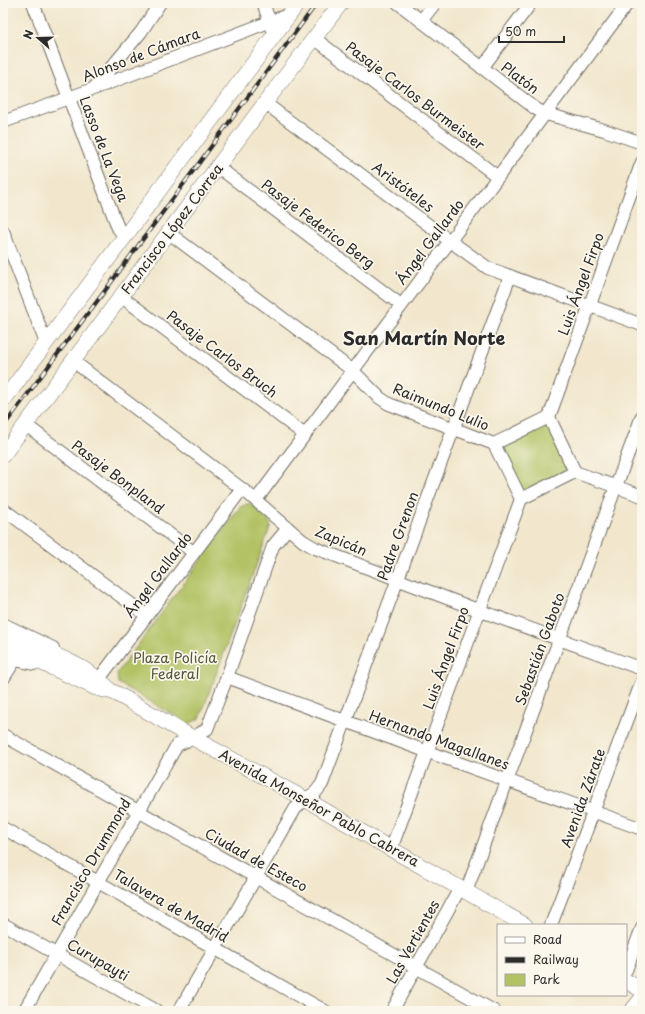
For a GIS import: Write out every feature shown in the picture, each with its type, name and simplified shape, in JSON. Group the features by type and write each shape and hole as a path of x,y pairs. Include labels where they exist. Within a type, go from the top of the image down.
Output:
{"main road":[{"name":"Francisco López Correa","path":"3,455 341,3"},
{"path":"3,401 125,237 272,28 294,9"},
{"name":"Avenida Monseñor Pablo Cabrera","path":"3,634 75,663 99,679 112,692 305,799 523,924"},
{"name":"Avenida Monseñor Pablo Cabrera","path":"3,646 56,668 96,688 112,692"},
{"path":"627,982 642,990"},
{"path":"632,1011 642,998"}],"street":[{"name":"Lasso de La Vega","path":"33,3 118,228 125,237"},
{"path":"262,3 272,28"},
{"name":"Platón","path":"398,3 536,109 546,114 604,130 642,143"},
{"path":"421,21 435,3"},
{"path":"482,68 531,3"},
{"name":"Ángel Gallardo","path":"256,500 628,3"},
{"path":"93,89 131,44 155,6"},
{"name":"Alonso de Cámara","path":"3,122 93,89 272,28"},
{"name":"Pasaje Carlos Burmeister","path":"314,38 498,178"},
{"name":"Aristóteles","path":"265,103 488,268 642,325"},
{"name":"Luis Ángel Firpo","path":"549,416 642,162"},
{"name":"Pasaje Federico Berg","path":"218,167 401,305"},
{"path":"3,231 46,343"},
{"name":"Raimundo Lulio","path":"169,232 352,370 380,398 389,404 494,444 549,416"},
{"name":"Padre Grenon","path":"179,1011 295,809 305,799 315,793 322,784 510,276"},
{"name":"Pasaje Carlos Bruch","path":"122,297 305,435"},
{"name":"Zapicán","path":"73,361 242,489 304,541 315,548 478,610 642,668"},
{"path":"549,416 575,472 642,496"},
{"name":"Sebastián Gaboto","path":"463,890 508,781 642,416"},
{"name":"Pasaje Bonpland","path":"26,425 193,552"},
{"path":"494,444 521,499 575,472"},
{"name":"Ángel Gallardo","path":"99,679 193,552 242,489"},
{"name":"Luis Ángel Firpo","path":"391,849 428,752 478,610 521,499"},
{"path":"3,509 146,615"},
{"name":"Francisco Drummond","path":"24,1011 176,745 193,738 207,729 273,546 288,528"},
{"name":"Avenida Monseñor Pablo Cabrera","path":"3,624 52,647 75,663"},
{"name":"Avenida Monseñor Pablo Cabrera","path":"3,655 14,660 56,668"},
{"path":"3,679 14,660"},
{"name":"Hernando Magallanes","path":"226,677 642,829"},
{"name":"Avenida Zárate","path":"551,924 642,680"},
{"name":"Ciudad de Esteco","path":"3,735 494,1011"},
{"name":"Talavera de Madrid","path":"3,828 325,1011"},
{"name":"Las Vertientes","path":"392,1011 463,890"},
{"name":"Curupayti","path":"3,924 157,1011"},
{"path":"627,967 642,928"}],"green space":[{"path":"548,423 570,469 523,492 501,446"},
{"name":"Plaza Policía Federal","path":"249,503 267,517 271,525 200,718 189,724 118,683 117,673 240,507"}],"railway":[{"path":"3,427 317,3"}],"district":[{"name":"San Martín Norte","path":"424,339"}]}
